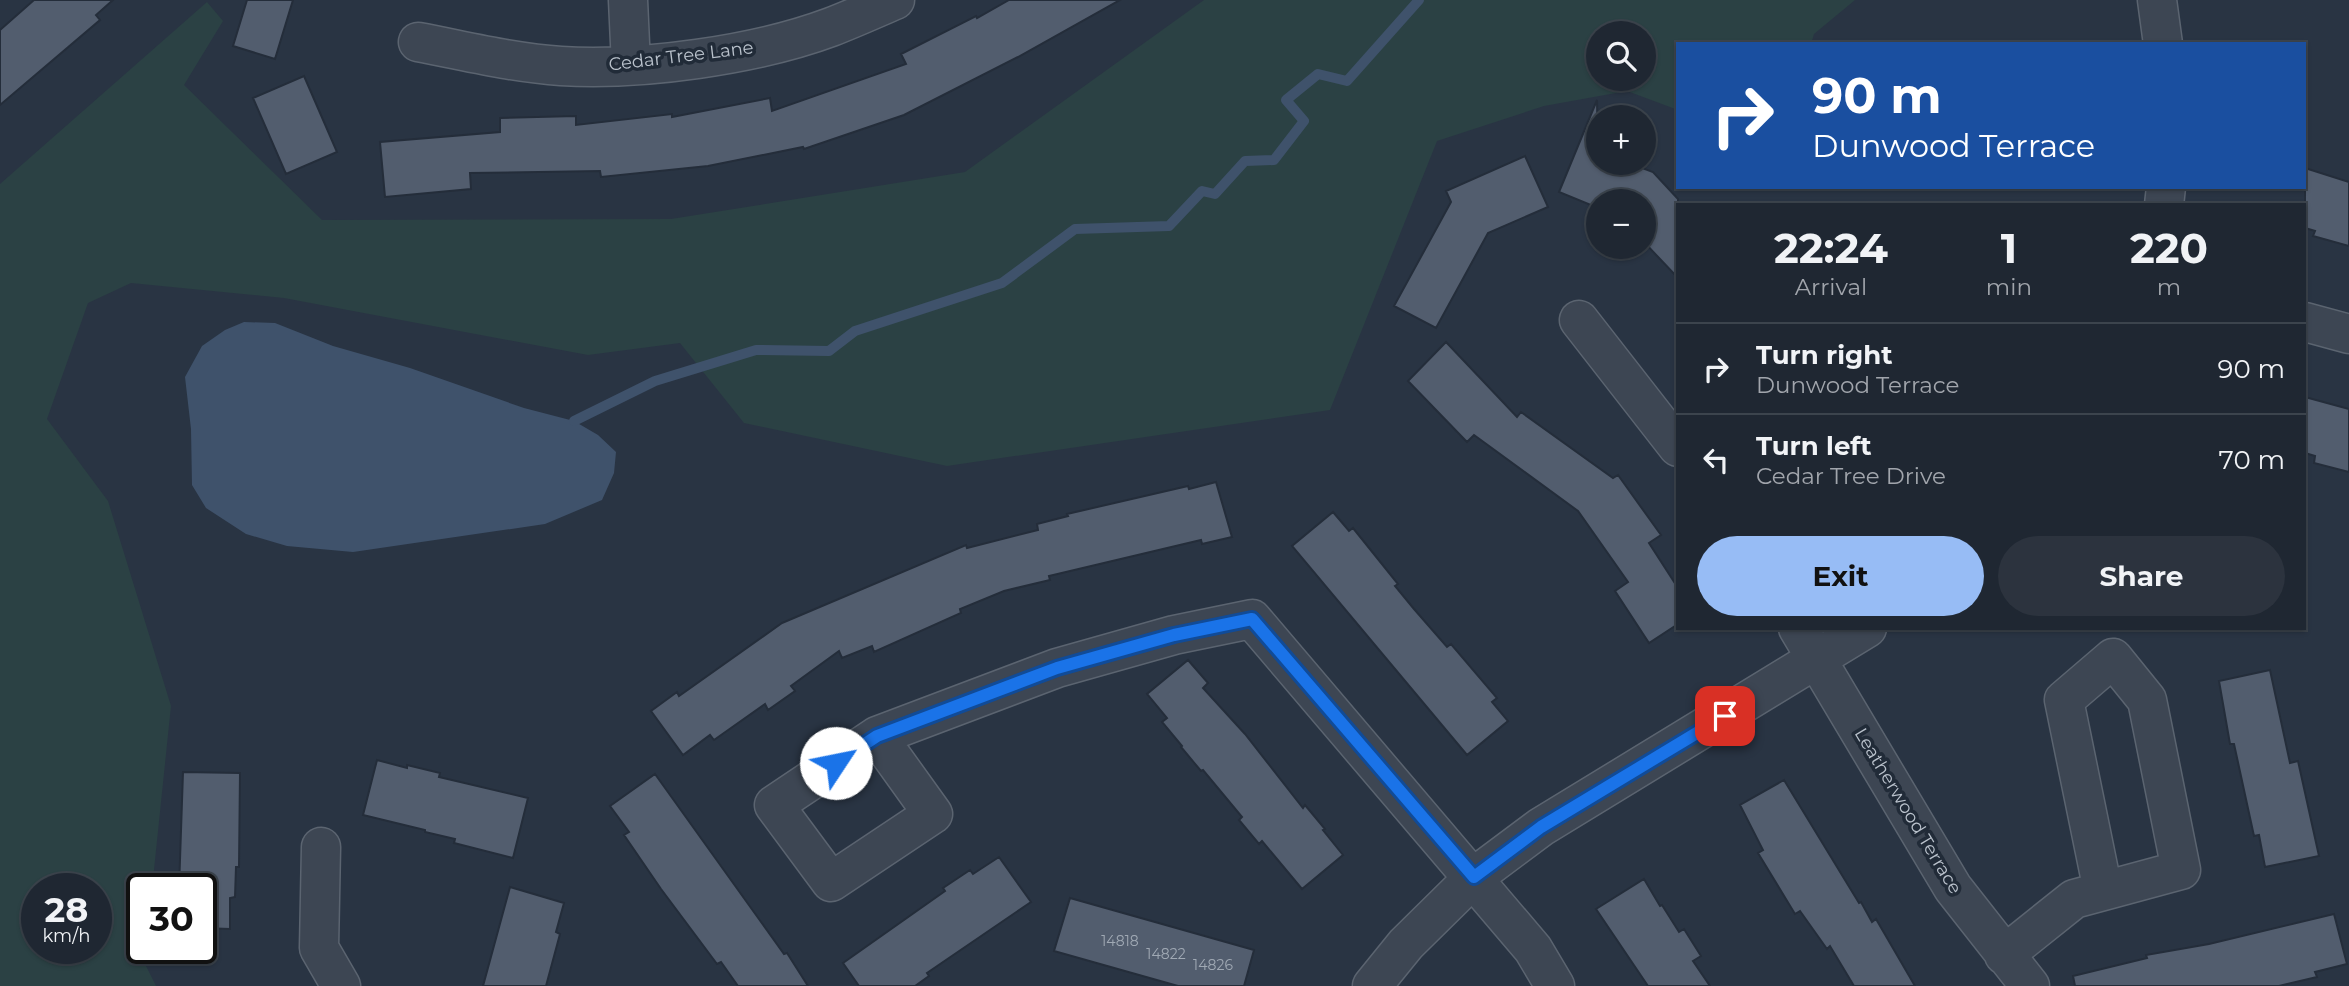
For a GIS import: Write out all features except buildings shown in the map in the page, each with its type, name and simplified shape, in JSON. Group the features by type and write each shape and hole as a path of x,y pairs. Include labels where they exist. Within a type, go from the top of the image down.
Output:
{"street":[{"path":"628,0 631,65"},
{"name":"Cedar Tree Lane","path":"418,42 513,61 562,66 631,65 700,58 760,47 829,27 895,0"},
{"path":"2157,0 2163,42"},
{"path":"1579,320 1676,444"},
{"path":"2306,322 2349,334"},
{"path":"877,736 1057,668 1174,635 1252,619 1474,877 1533,949 1555,986"},
{"name":"Leatherwood Terrace","path":"1799,630 1952,888 2030,986"},
{"path":"1372,986 1406,944 1474,877 1541,827 1864,630"},
{"path":"2004,955 2074,899 2181,870 2147,700 2113,659 2064,700 2103,891"},
{"path":"321,846 319,948 341,986"}],"green space":[{"path":"1204,0 1855,0 1814,34 1812,42 1676,42 1676,109 1627,91 1544,106 1437,141 1330,410 947,466 744,423 680,343 588,355 284,298 131,283 88,303 47,419 108,501 171,706 154,873 126,873 126,964 145,964 156,986 0,986 0,184 207,2 223,21 184,85 322,220 671,219 965,172"}],"water":[{"path":"244,322 275,323 333,346 410,368 524,408 574,421 598,435 616,452 614,473 602,500 545,524 353,552 287,546 246,534 206,508 192,485 191,429 185,377 202,346 225,330"}],"waterway":[{"path":"574,421 655,381 756,350 829,351 855,331 1002,283 1075,229 1169,226 1202,191 1215,194 1245,161 1274,160 1304,121 1286,100 1318,74 1347,81 1419,0"}],"route":[{"path":"836,763 877,736 1057,668 1174,635 1252,619 1474,877 1541,827 1725,716"}]}
